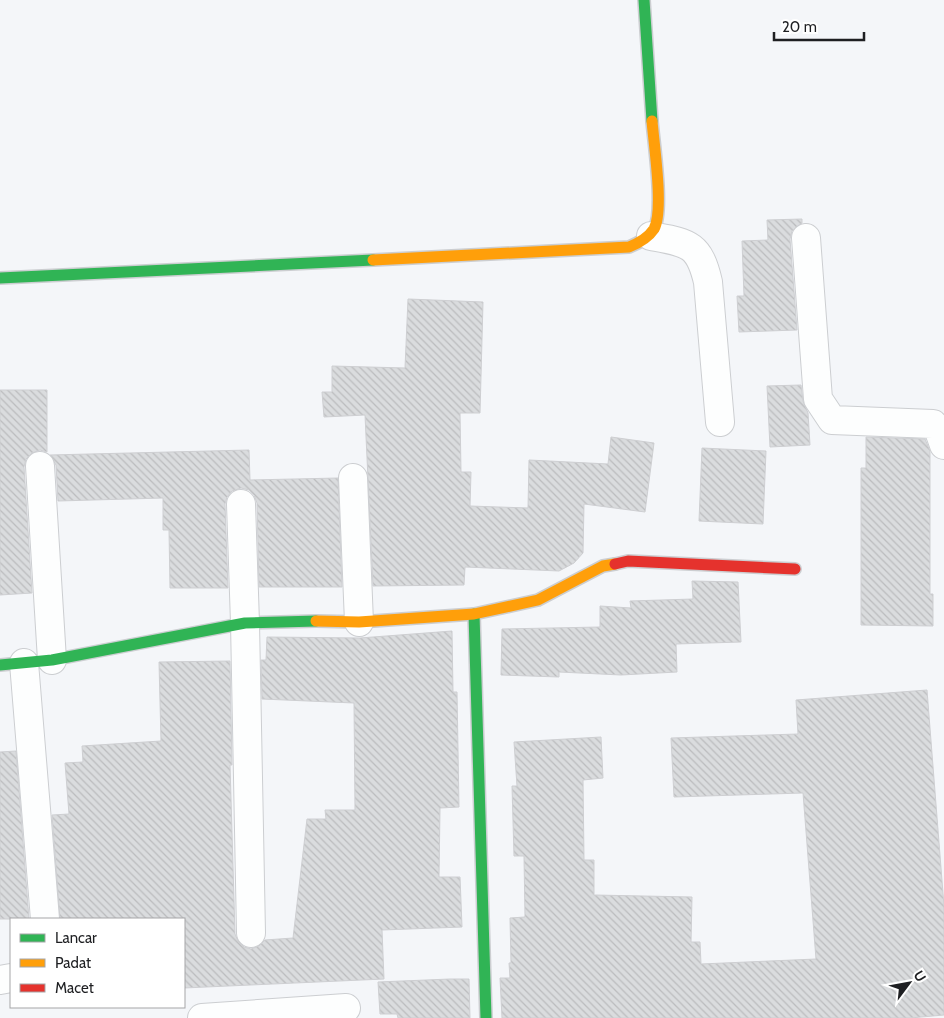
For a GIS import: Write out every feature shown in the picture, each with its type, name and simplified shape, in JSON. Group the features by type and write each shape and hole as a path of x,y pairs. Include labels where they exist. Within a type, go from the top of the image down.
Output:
{"street":[{"path":"0,278 629,247 651,236 659,214 644,0"},
{"path":"651,236 677,241 693,248 703,260 708,282 720,422"},
{"path":"806,238 818,399 832,420 934,424 940,431 944,445"},
{"path":"40,466 52,660"},
{"path":"353,478 359,622"},
{"path":"241,504 251,933"},
{"path":"45,918 12,664 52,660 245,623 290,620 359,622 474,614 538,600 603,566 628,561 795,570"},
{"path":"474,614 486,1018"},
{"path":"202,1018 346,1008"}],"building":[{"path":"802,219 802,223 792,231 790,239 797,330 739,332 737,296 744,296 742,241 768,240 767,220"},
{"path":"408,299 483,302 480,413 460,413 461,472 471,472 470,506 528,508 529,460 608,464 611,437 654,443 645,512 584,504 583,553 574,563 559,571 465,567 464,585 373,586 365,415 324,417 322,392 332,392 332,366 405,368"},
{"path":"801,385 803,401 808,413 810,445 770,447 767,386"},
{"path":"0,390 47,390 47,452 40,450 32,453 26,459 24,467 32,593 0,595"},
{"path":"866,437 925,439 930,451 930,594 933,594 933,626 861,625 861,468 866,468"},
{"path":"702,448 766,451 763,524 699,521"},
{"path":"249,450 250,480 338,478 342,587 259,587 257,503 254,495 249,490 241,488 232,491 227,497 225,504 228,588 170,588 169,530 163,530 163,498 58,501 56,465 50,455"},
{"path":"692,581 738,582 741,642 676,644 677,672 621,675 559,672 559,677 501,675 502,629 600,627 600,606 631,608 630,601 693,599"},
{"path":"452,631 453,692 457,692 459,807 440,808 439,877 460,877 462,927 382,930 384,979 185,988 185,918 60,918 52,815 69,814 65,763 83,762 82,746 161,741 159,662 230,661 232,765 230,765 235,934 238,941 244,947 251,949 259,946 265,940 293,938 307,819 326,819 325,810 355,810 354,703 262,699 261,660 266,660 267,637 360,638"},
{"path":"927,690 944,906 944,1015 910,1018 502,1018 500,978 510,978 510,918 525,917 524,856 514,856 512,786 517,786 514,742 601,737 603,778 583,780 584,860 594,860 594,895 692,897 691,942 700,942 701,964 816,959 803,793 674,797 671,738 798,734 796,700"},
{"path":"16,751 29,918 0,919 0,752"},
{"path":"469,979 470,1018 398,1018 397,1014 380,1014 378,982"}],"traffic: fast":[{"path":"644,0 652,121"},
{"path":"0,278 373,260"},
{"path":"474,614 486,1018"},
{"path":"0,665 52,660 245,623 316,621"}],"traffic: slow":[{"path":"373,260 629,247 636,244 652,232 657,220 658,193 652,121"},
{"path":"316,621 359,622 474,614 538,600 603,566 615,564"}],"traffic: jam":[{"path":"615,564 628,561 795,569"}]}
